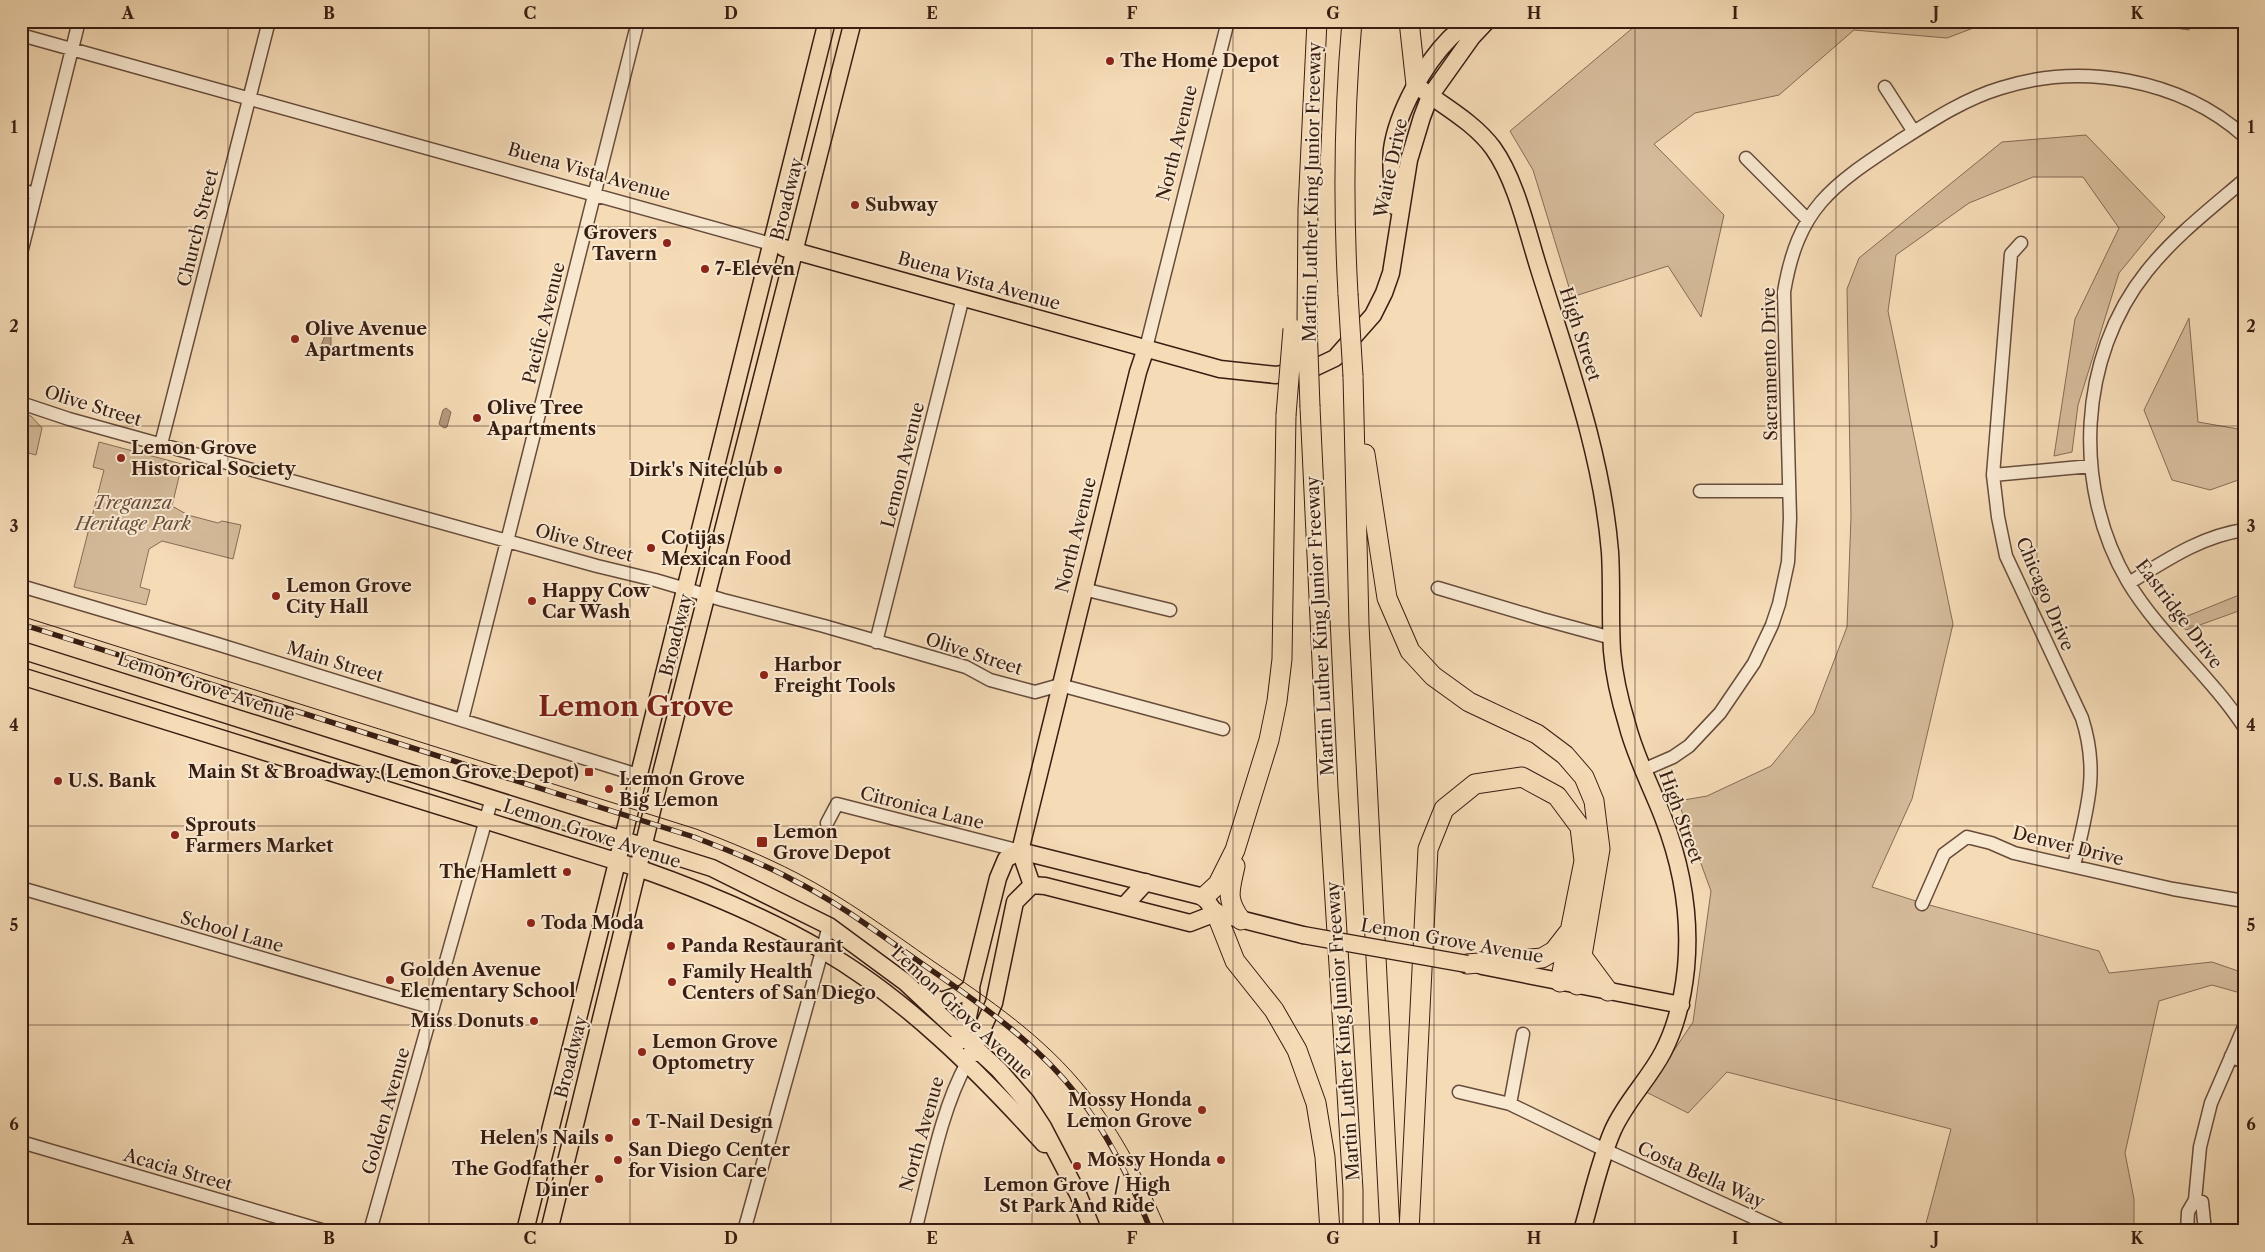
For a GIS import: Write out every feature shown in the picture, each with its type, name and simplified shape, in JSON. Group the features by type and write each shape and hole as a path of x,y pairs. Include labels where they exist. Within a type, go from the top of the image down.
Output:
{"highway":[{"name":"Martin Luther King Junior Freeway","path":"1317,21 1308,210 1307,280 1300,326 1310,407 1328,788 1352,1171 1353,1231"},
{"name":"Martin Luther King Junior Freeway","path":"1352,21 1345,153 1345,248 1353,376 1359,626 1390,1231"},
{"path":"1409,21 1423,90"},
{"path":"1204,897 1218,884 1235,850 1269,740 1282,659 1286,415 1300,326"},
{"path":"1353,376 1388,598 1410,651 1434,676 1469,702 1537,734 1565,754 1584,777 1594,801 1600,849 1582,956 1568,983"},
{"path":"1410,1231 1428,849 1444,809 1475,784 1522,777 1557,796 1580,827 1584,861 1570,930 1568,983"},
{"path":"1235,850 1236,861 1229,892 1230,901 1241,920"},
{"path":"1216,913 1235,961 1274,1010 1297,1050 1316,1103 1325,1157 1330,1231"},
{"path":"1467,964 1542,958 1554,950 1570,930"},
{"path":"1582,956 1608,991"}],"main road":[{"name":"Broadway","path":"525,1231 827,21"},
{"name":"Broadway","path":"549,1231 706,595 853,21"},
{"name":"Waite Drive","path":"1146,348 1238,373 1276,375 1316,367 1335,358 1373,315 1384,293 1394,254 1392,151 1396,131 1423,90 1449,38 1470,21"},
{"name":"Waite Drive","path":"1423,90 1487,21"},
{"name":"High Street","path":"1423,90 1479,132 1493,148 1512,185 1590,429 1601,480 1610,551 1612,655 1627,725 1672,841 1681,871 1686,904 1688,938 1681,1006 1662,1053 1630,1098 1605,1150 1582,1231"},
{"name":"Buena Vista Avenue","path":"772,244 1146,348"},
{"name":"North Avenue","path":"1020,851 1083,589 1138,372 1146,348"},
{"name":"Lemon Grove Avenue","path":"21,650 712,868 828,926 905,982 957,1042 967,1062 1059,1160"},
{"name":"Lemon Grove Avenue","path":"21,676 638,868 728,903 822,950 957,1042 974,1048 998,1070 1026,1101 1043,1127 1059,1160"},
{"path":"957,1042 967,1022 972,1000 971,987 998,878 1006,859 1020,851 1204,897 1216,913 1190,923 1045,886 1032,885 1020,851"},
{"path":"1124,906 1146,882"},
{"name":"North Avenue","path":"967,1062 994,1003 1016,902 1032,885"},
{"name":"Lemon Grove Avenue","path":"1216,913 1303,935 1467,964 1681,1006"},
{"path":"905,982 928,997 941,1001 964,993 971,987"},
{"path":"1059,1160 1078,1194 1093,1231"}],"street":[{"path":"21,253 79,21"},
{"name":"Church Street","path":"160,444 269,21"},
{"name":"Pacific Avenue","path":"462,720 638,21"},
{"name":"North Avenue","path":"1146,348 1228,21"},
{"name":"Buena Vista Avenue","path":"21,35 772,244"},
{"name":"Sacramento Drive","path":"1643,770 1674,757 1689,746 1720,713 1754,663 1772,625 1784,583 1790,540 1784,292 1795,247 1807,219 1831,192 1853,172 1943,113 2002,88 2052,79 2085,75 2118,79 2179,95 2213,114 2244,136"},
{"path":"1885,87 1914,132"},
{"path":"1746,158 1807,219"},
{"name":"Eastridge Drive","path":"2244,180 2172,242 2146,272 2124,305 2107,342 2096,380 2090,430 2091,466 2099,512 2115,555 2129,582 2244,727"},
{"path":"21,190 35,194"},
{"name":"Chicago Drive","path":"2020,243 2012,254 1993,475 1998,517 2006,556 2082,718 2090,745 2091,786 2074,866"},
{"name":"Lemon Avenue","path":"876,642 964,298"},
{"name":"Olive Street","path":"21,403 69,419 824,626 966,667 990,680 1035,692 1060,685"},
{"path":"1993,475 2091,466"},
{"path":"1700,491 1790,491"},
{"path":"2129,582 2201,542 2220,535 2244,530"},
{"name":"Main Street","path":"21,586 638,775"},
{"path":"1438,588 1612,638"},
{"path":"1083,589 1170,610"},
{"path":"1060,685 1223,729"},
{"name":"Golden Avenue","path":"370,1231 492,798"},
{"name":"Citronica Lane","path":"827,823 837,804 1020,851"},
{"name":"Denver Drive","path":"1922,904 1944,854 1967,837 1991,843 2014,853 2174,889 2244,901"},
{"name":"School Lane","path":"21,888 433,1008"},
{"path":"744,1231 828,926"},
{"path":"2187,1231 2188,1212 2194,1200 2200,1147 2206,1119 2244,1027"},
{"path":"1510,1104 1523,1034"},
{"path":"2231,1056 2244,1062"},
{"name":"North Avenue","path":"915,1231 947,1109 957,1080 967,1062"},
{"name":"Costa Bella Way","path":"1459,1092 1510,1104 1605,1150 1784,1231"},
{"name":"Acacia Street","path":"21,1142 325,1231"},
{"path":"2194,1200 2202,1202 2205,1231"}],"green space":[{"path":"1641,21 1992,21 1947,38 1854,30 1779,95 1695,113 1654,144 1724,215 1701,317 1668,266 1572,297 1533,170 1510,131"},
{"path":"2126,21 2191,21 2189,30"},
{"path":"2086,135 2165,217 2119,273 2078,405 2072,452 2054,456 2075,319 2119,228 2083,177 2033,177 1969,203 1896,255 1888,311 1953,624 1912,799 1872,887 1922,903 2099,951 2109,973 2212,962 2244,973 2244,994 2212,985 2159,1001 2125,1153 2134,1199 2134,1231 1924,1231 1951,1129 1727,1072 1688,1113 1646,1092 1693,1022 1711,891 1678,801 1707,796 1771,766 1814,713 1847,627 1851,517 1847,289 1859,258 2002,142"},
{"path":"2189,318 2198,422 2244,430 2244,478 2210,490 2172,480 2144,410"},
{"path":"21,414 31,416 42,428 36,455 21,451"},
{"name":"Treganza Heritage Park","path":"99,442 182,464 172,506 188,515 218,523 222,521 241,525 233,559 162,541 149,549 140,587 150,590 146,605 74,587 104,470 93,467"},
{"path":"2244,593 2244,609 2186,630 2175,621"},
{"path":"21,1053 27,1076 21,1099"}],"shaded area":[{"path":"326,333 331,335 331,345 326,352 320,348"},
{"path":"446,408 451,412 447,427 444,428 439,424 443,410"}],"tram line":[{"path":"21,616 696,829 747,849 797,873 866,915 975,990 1035,1036 1053,1053 1071,1071 1100,1106 1122,1140 1141,1175 1167,1231"}],"railway":[{"path":"21,624 694,837 755,862 810,889 864,923 973,999 1046,1060 1077,1095 1099,1126 1128,1177 1151,1231"}],"place":[{"name":"The Home Depot","path":"1110,61"},
{"name":"Subway","path":"855,205"},
{"name":"Grovers Tavern","path":"667,243"},
{"name":"7-Eleven","path":"705,269"},
{"name":"Olive Avenue Apartments","path":"295,339"},
{"name":"Olive Tree Apartments","path":"477,418"},
{"name":"Lemon Grove Historical Society","path":"121,458"},
{"name":"Dirk's Niteclub","path":"778,470"},
{"name":"Cotijas Mexican Food","path":"651,548"},
{"name":"Lemon Grove City Hall","path":"276,596"},
{"name":"Happy Cow Car Wash","path":"532,601"},
{"name":"Harbor Freight Tools","path":"764,675"},
{"name":"Main St & Broadway (Lemon Grove Depot)","path":"589,772"},
{"name":"U.S. Bank","path":"58,781"},
{"name":"Lemon Grove Big Lemon","path":"609,789"},
{"name":"Sprouts Farmers Market","path":"175,835"},
{"name":"Lemon Grove Depot","path":"762,842"},
{"name":"The Hamlett","path":"567,872"},
{"name":"Toda Moda","path":"531,923"},
{"name":"Panda Restaurant","path":"671,946"},
{"name":"Golden Avenue Elementary School","path":"390,980"},
{"name":"Family Health Centers of San Diego","path":"672,982"},
{"name":"Miss Donuts","path":"534,1021"},
{"name":"Lemon Grove Optometry","path":"642,1052"},
{"name":"Mossy Honda Lemon Grove","path":"1202,1110"},
{"name":"T-Nail Design","path":"636,1122"},
{"name":"Helen's Nails","path":"609,1138"},
{"name":"San Diego Center for Vision Care","path":"618,1160"},
{"name":"Mossy Honda","path":"1221,1160"},
{"name":"Lemon Grove / High St Park And Ride","path":"1077,1166"},
{"name":"The Godfather Diner","path":"599,1179"}],"district":[{"name":"Lemon Grove","path":"636,706"}]}
